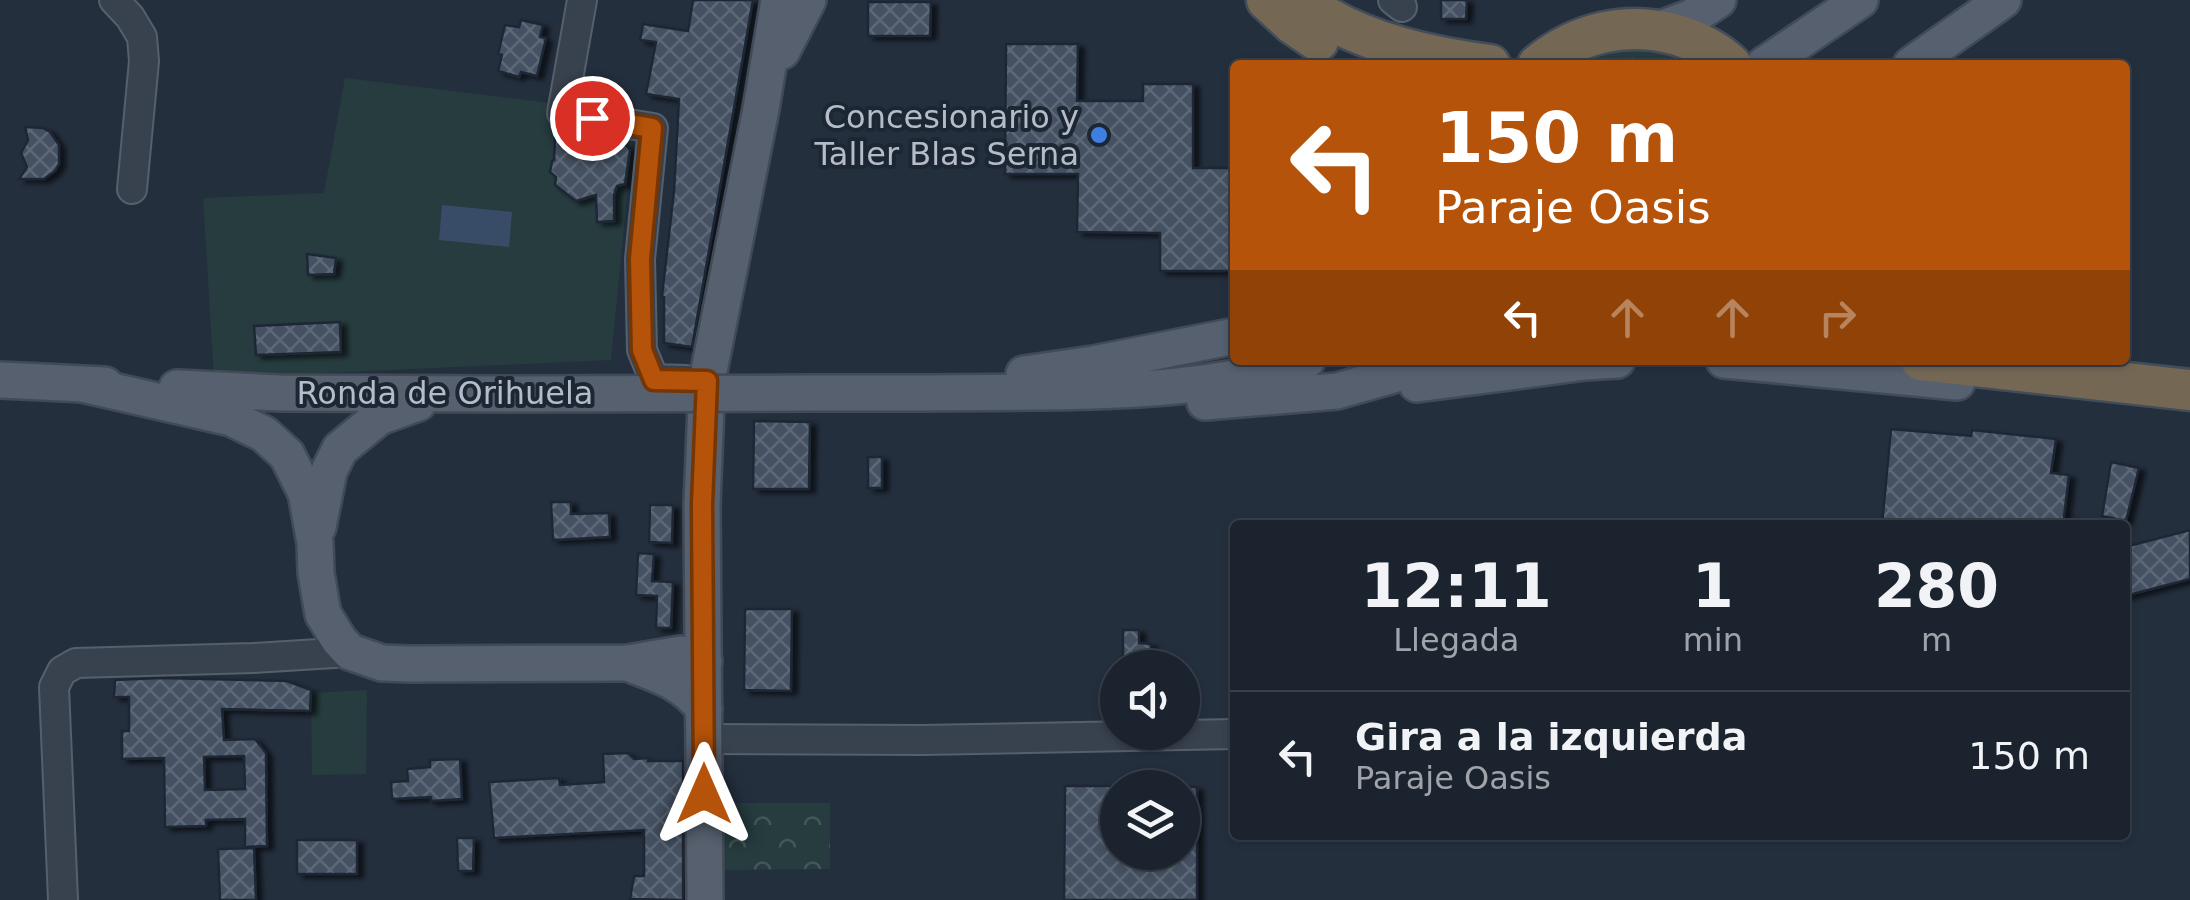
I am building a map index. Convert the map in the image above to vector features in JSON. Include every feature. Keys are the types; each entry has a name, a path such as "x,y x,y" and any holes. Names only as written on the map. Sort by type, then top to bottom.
{"highway":[{"path":"1267,0 1314,39 1362,60"},
{"path":"1301,0 1361,34 1464,60"},
{"path":"1538,60 1583,37 1633,28 1694,40 1724,60"},
{"path":"1948,365 2044,383 2163,392"}],"main road":[{"path":"704,900 702,504 707,381 761,108 778,0"},
{"path":"761,108 784,44 808,0"},
{"path":"1658,30 1718,0"},
{"path":"1771,60 1860,0"},
{"path":"1918,60 2003,0"},
{"path":"812,393 899,380 1025,374 1230,337"},
{"name":"Ronda de Orihuela","path":"0,380 279,394 980,393 1162,387 1223,380 1286,365"},
{"path":"1337,391 1428,365"},
{"path":"980,393 1052,404 1144,407 1410,385 1562,365"},
{"path":"1794,365 2044,383"},
{"path":"82,384 231,418 264,434 287,455 306,492 316,542"},
{"path":"442,395 379,417 340,450 330,471 316,542 316,573 324,614 338,640 350,652 396,664 628,663 668,672 704,662"},
{"path":"628,663 678,644 691,628 702,588"},
{"path":"628,663 691,692 704,724"}],"street":[{"path":"114,0 142,37 144,61 132,188"},
{"path":"582,0 562,113 652,128 640,259 642,350 654,380 707,381"},
{"path":"2163,392 2190,406"},
{"path":"272,656 302,642 324,614"},
{"path":"64,900 54,687 62,671 76,663 350,652"},
{"path":"704,724 941,740 1230,734"}],"green space":[{"path":"1656,46 1691,60 1578,60 1611,47"},
{"path":"345,78 551,103 547,120 633,134 611,360 214,378 203,198 324,193"},
{"path":"367,690 366,774 312,775 311,693"},
{"path":"721,803 830,803 830,869 721,870"}],"water":[{"path":"442,205 512,212 509,247 439,240"}],"building":[{"path":"693,0 753,0 692,347 664,343 662,296 679,99 646,94 656,42 640,40 643,24 688,31"},
{"path":"1441,0 1467,0 1466,19 1441,19"},
{"path":"868,2 931,2 930,36 868,36"},
{"path":"521,20 543,25 540,37 546,38 537,76 521,72 519,77 498,71 505,25 519,27"},
{"name":"Concesionario y Taller Blas Serna","path":"1006,44 1078,44 1077,101 1143,101 1143,84 1193,84 1193,168 1230,168 1230,271 1160,271 1160,233 1077,232 1078,174 1005,174"},
{"path":"25,127 43,128 59,145 59,164 44,179 19,179 27,167 21,153 28,140"},
{"path":"565,133 571,137 582,134 605,138 615,146 624,143 630,150 625,184 617,186 614,195 614,221 597,222 596,195 576,201 555,185 556,177 550,172 555,138"},
{"path":"307,254 336,258 334,274 308,275"},
{"path":"340,322 341,352 256,355 254,326"},
{"path":"754,421 810,422 809,489 753,489"},
{"path":"1891,429 1971,436 1972,430 2056,439 2051,473 2069,475 2064,520 1882,520"},
{"path":"868,457 882,457 882,488 868,488"},
{"path":"2111,462 2139,468 2126,520 2102,516"},
{"path":"551,502 571,502 571,514 609,513 610,537 553,540"},
{"path":"650,505 673,505 672,543 649,542"},
{"path":"2190,530 2190,579 2130,595 2130,546"},
{"path":"638,553 654,554 652,581 673,582 671,628 656,628 657,596 636,595"},
{"path":"745,609 792,609 791,691 744,690"},
{"path":"1123,630 1139,630 1139,643 1151,644 1151,650 1123,650"},
{"path":"115,680 287,681 311,690 310,711 222,709 224,740 255,739 266,753 267,846 245,847 245,819 206,820 206,826 165,827 164,758 122,759 122,731 129,731 129,697 114,697","holes":["244,756 245,789 205,790 204,757"]},
{"path":"628,753 634,759 683,761 683,900 630,899 634,876 644,876 644,830 494,838 489,782 559,778 560,785 604,782 603,754"},
{"path":"460,759 462,799 392,799 391,782 408,781 407,769 430,767 430,760"},
{"path":"1065,786 1100,786 1100,870 1197,870 1197,900 1064,900"},
{"path":"457,838 474,838 473,871 458,871"},
{"path":"297,840 357,840 357,874 297,874"},
{"path":"254,848 256,900 220,900 218,849"}],"place":[{"name":"Concesionario y Taller Blas Serna","path":"1099,135"}],"route":[{"path":"592,118 652,128 640,259 642,350 654,380 707,381 702,504 704,794"}]}
